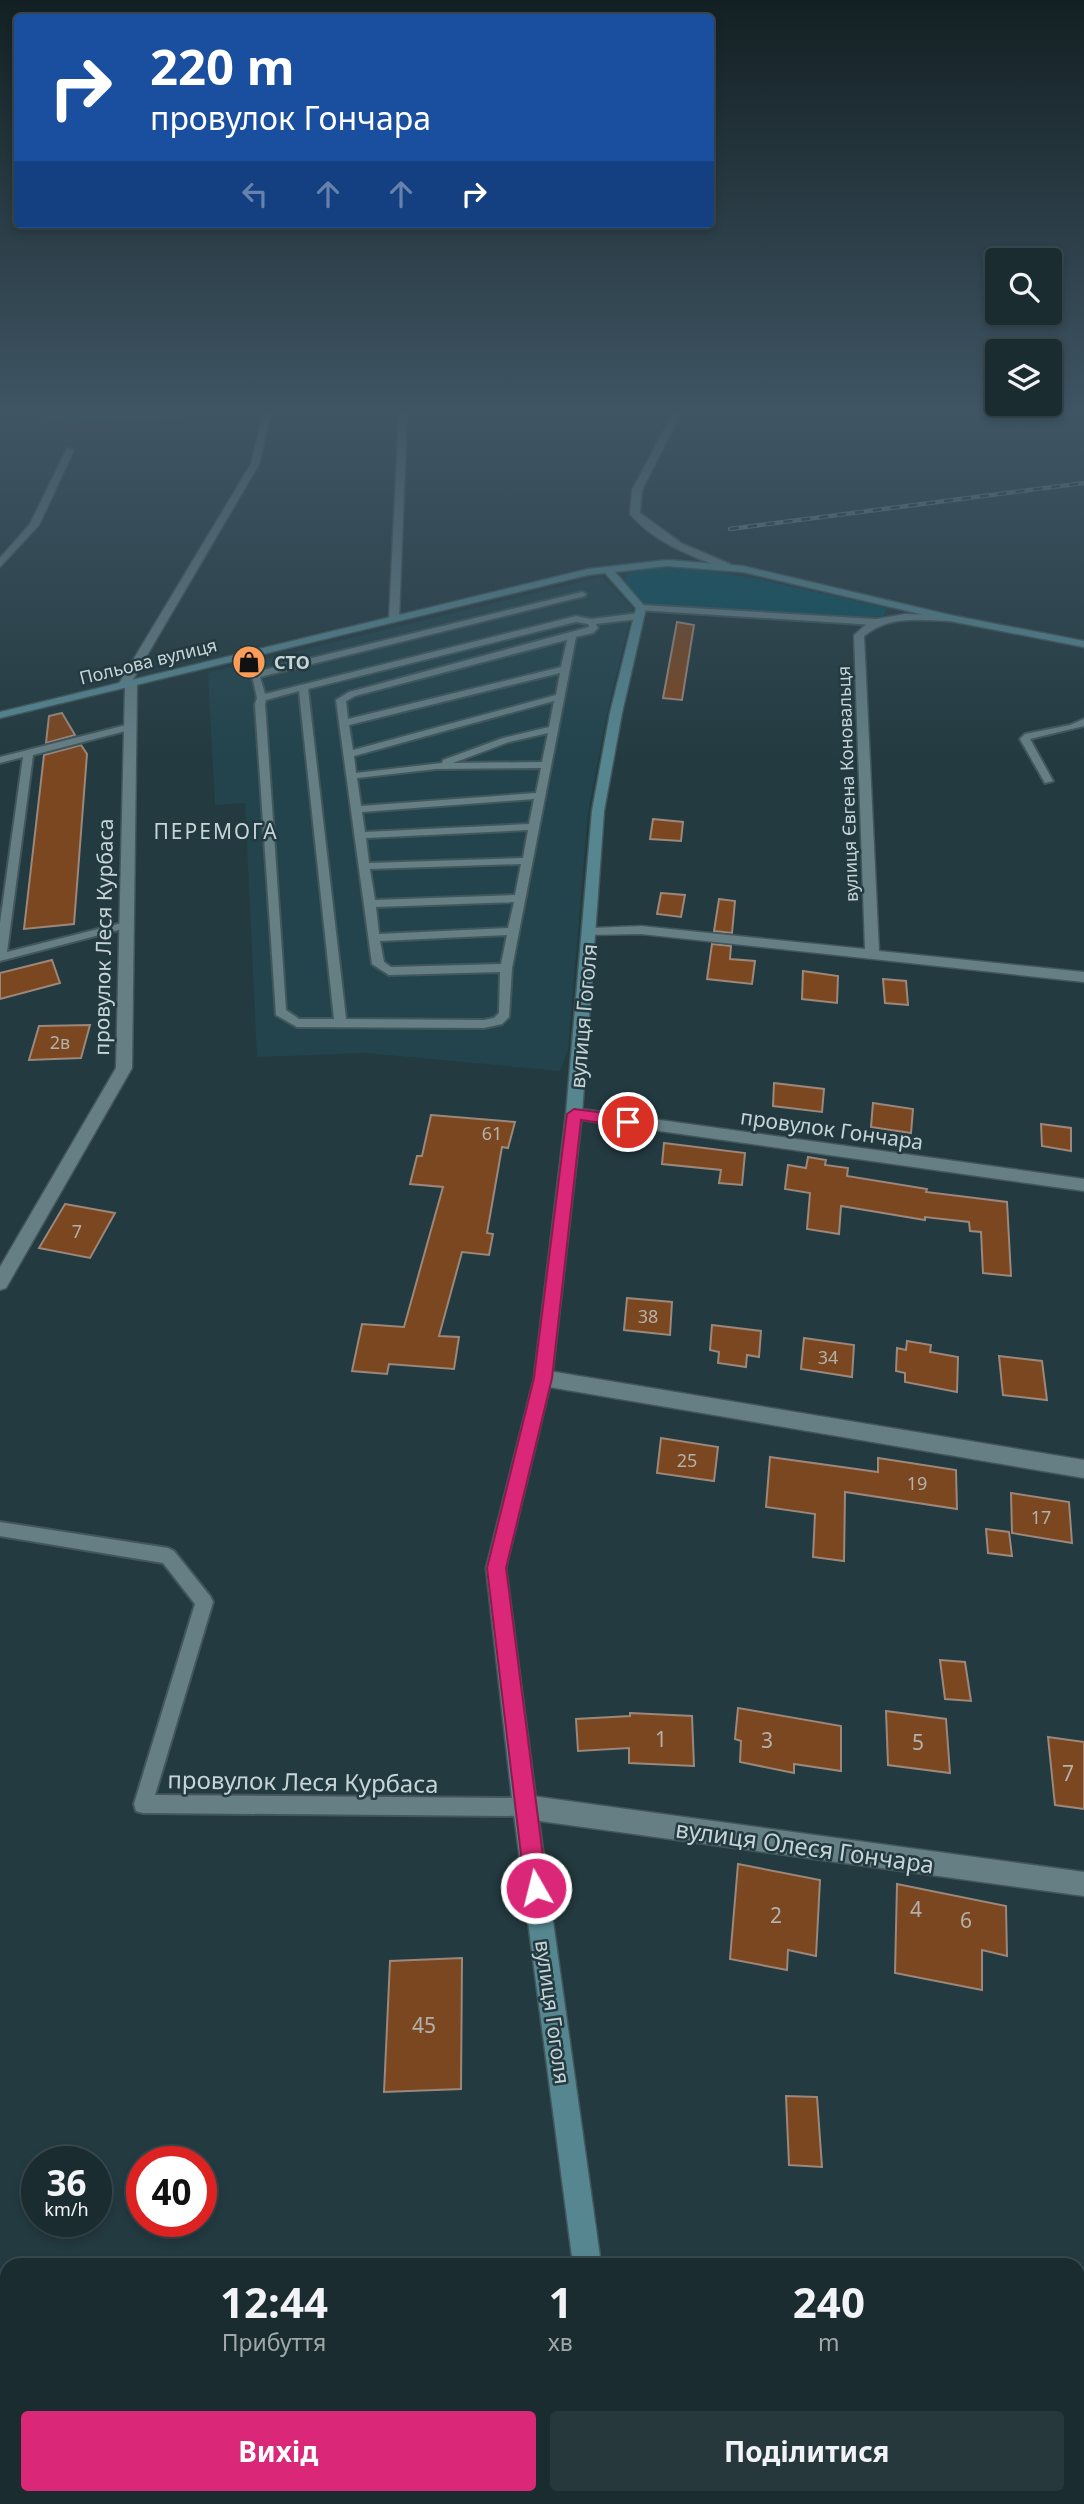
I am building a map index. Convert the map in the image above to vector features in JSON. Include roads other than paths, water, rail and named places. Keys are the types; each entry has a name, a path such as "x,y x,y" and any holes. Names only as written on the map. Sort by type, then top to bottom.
{"street":[{"path":"0,564 30,530"},
{"path":"127,684 217,530"},
{"path":"394,619 398,530"},
{"path":"650,530 682,550 726,566"},
{"name":"Польова вулиця","path":"0,715 607,569 667,563 726,566 805,582 950,618 1084,644"},
{"path":"607,569 640,612"},
{"name":"вулиця Гоголя","path":"586,2258 525,1808 496,1568 543,1378 574,1114 591,932 598,811 616,713 640,612"},
{"path":"875,622 905,617 950,618"},
{"name":"вулиця Євгена Коновальця","path":"872,953 859,635 875,622"},
{"name":"провулок Леся Курбаса","path":"0,1283 124,1068 130,727 127,684"},
{"path":"591,932 641,930 1084,977"},
{"name":"провулок Гончара","path":"574,1114 1084,1185"},
{"path":"543,1378 1084,1469"},
{"name":"вулиця Олеся Гончара","path":"525,1808 1084,1884"}],"lane":[{"path":"572,636 506,968 505,1014 498,1021 484,1024 341,1024 297,1023 280,1012 260,704 262,698 255,677 258,674 582,594"},
{"path":"262,698 576,618 591,622 640,612 875,622"},
{"path":"506,968 389,971 378,964 341,701 345,696 590,631 594,628 591,622"},
{"path":"344,723 565,669"},
{"path":"303,688 341,1024"},
{"path":"349,754 560,697"},
{"path":"1048,781 1025,740 1028,736 1073,727 1084,722"},
{"path":"0,760 130,727"},
{"path":"436,766 506,740 555,728"},
{"path":"28,753 1,957 126,925"},
{"path":"352,776 436,766 547,765"},
{"path":"356,809 541,796"},
{"path":"360,835 535,827"},
{"path":"0,853 16,848"},
{"path":"364,866 528,861"},
{"path":"369,904 520,898"},
{"path":"374,938 513,931"},
{"name":"провулок Леся Курбаса","path":"0,1529 168,1556 204,1602 143,1804 525,1808"}],"place":[{"name":"СТО","path":"249,662"}],"district":[{"name":"ПЕРЕМОГА","path":"216,831"}]}
